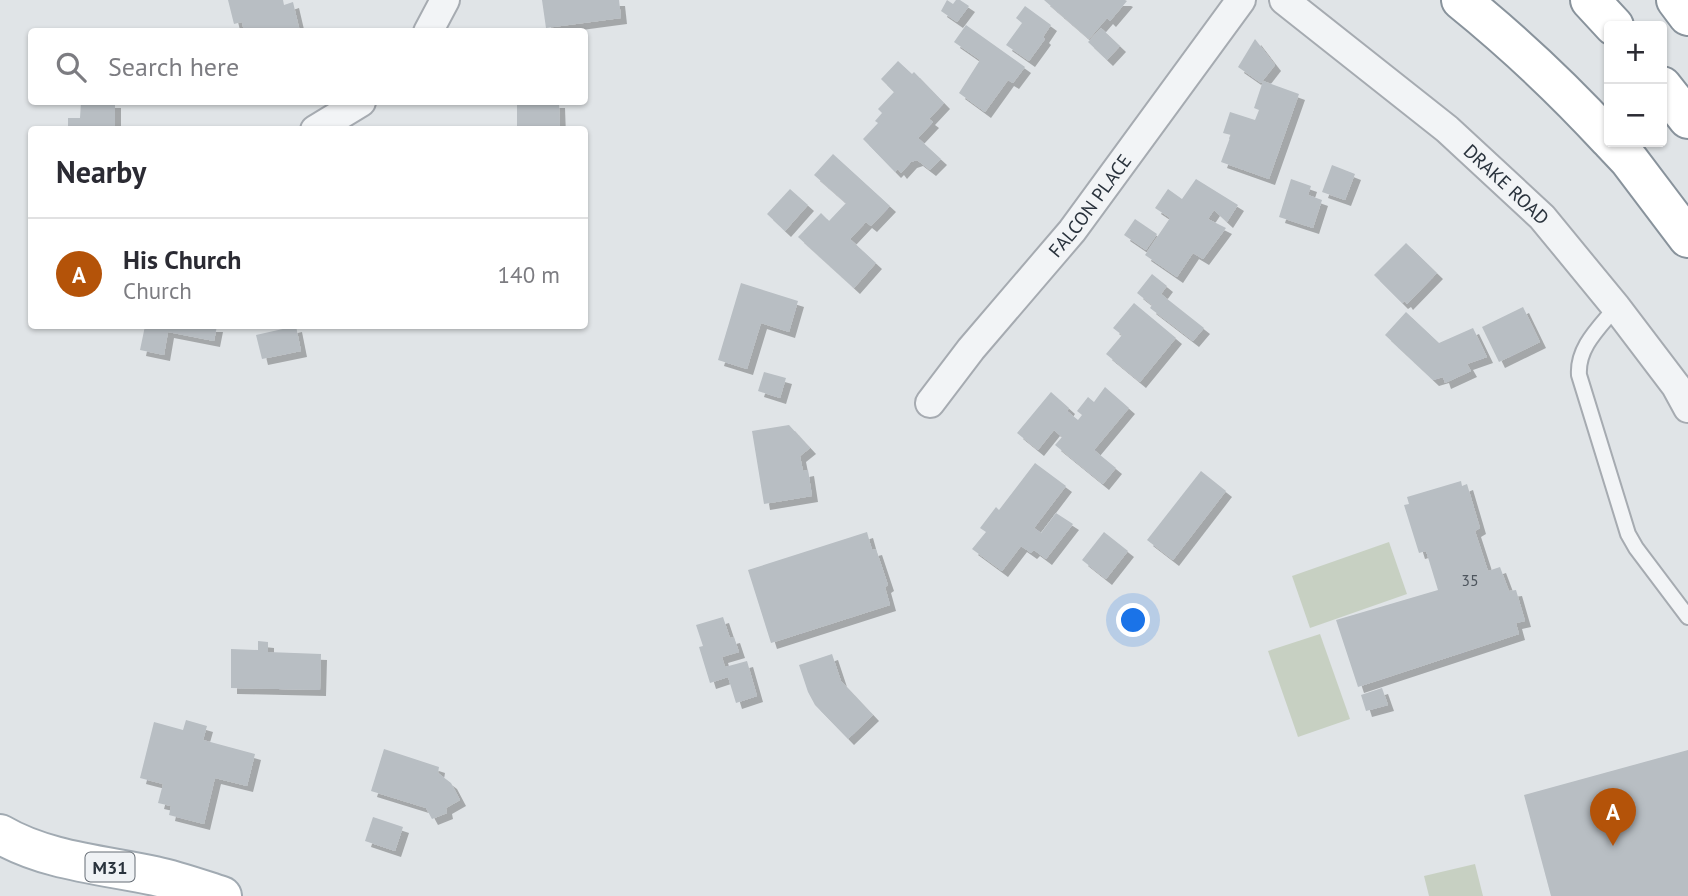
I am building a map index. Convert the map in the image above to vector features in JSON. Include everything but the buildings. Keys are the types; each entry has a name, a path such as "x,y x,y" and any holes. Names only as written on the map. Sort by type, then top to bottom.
{"main road":[{"path":"1461,0 1573,99 1604,132"},
{"path":"1590,0 1609,21"},
{"path":"1676,0 1688,16"},
{"path":"1667,92 1688,119"},
{"path":"1617,147 1688,238"},
{"name":"M31","path":"0,834 14,842 54,855 159,876 222,896"}],"street":[{"path":"430,28 444,0"},
{"name":"FALCON PLACE","path":"930,403 971,349 1072,231 1241,0"},
{"name":"DRAKE ROAD","path":"1284,0 1447,129 1542,217 1616,307 1676,386 1688,408"},
{"path":"322,126 356,105"}],"lane":[{"path":"1616,307 1580,355 1579,375 1628,534 1688,617"}],"green space":[{"path":"1389,542 1407,594 1310,628 1292,576"},
{"path":"1320,634 1350,719 1298,737 1268,651"},
{"path":"1475,864 1483,896 1429,896 1424,876"}],"place":[{"name":"His Church","path":"1613,846"}]}
